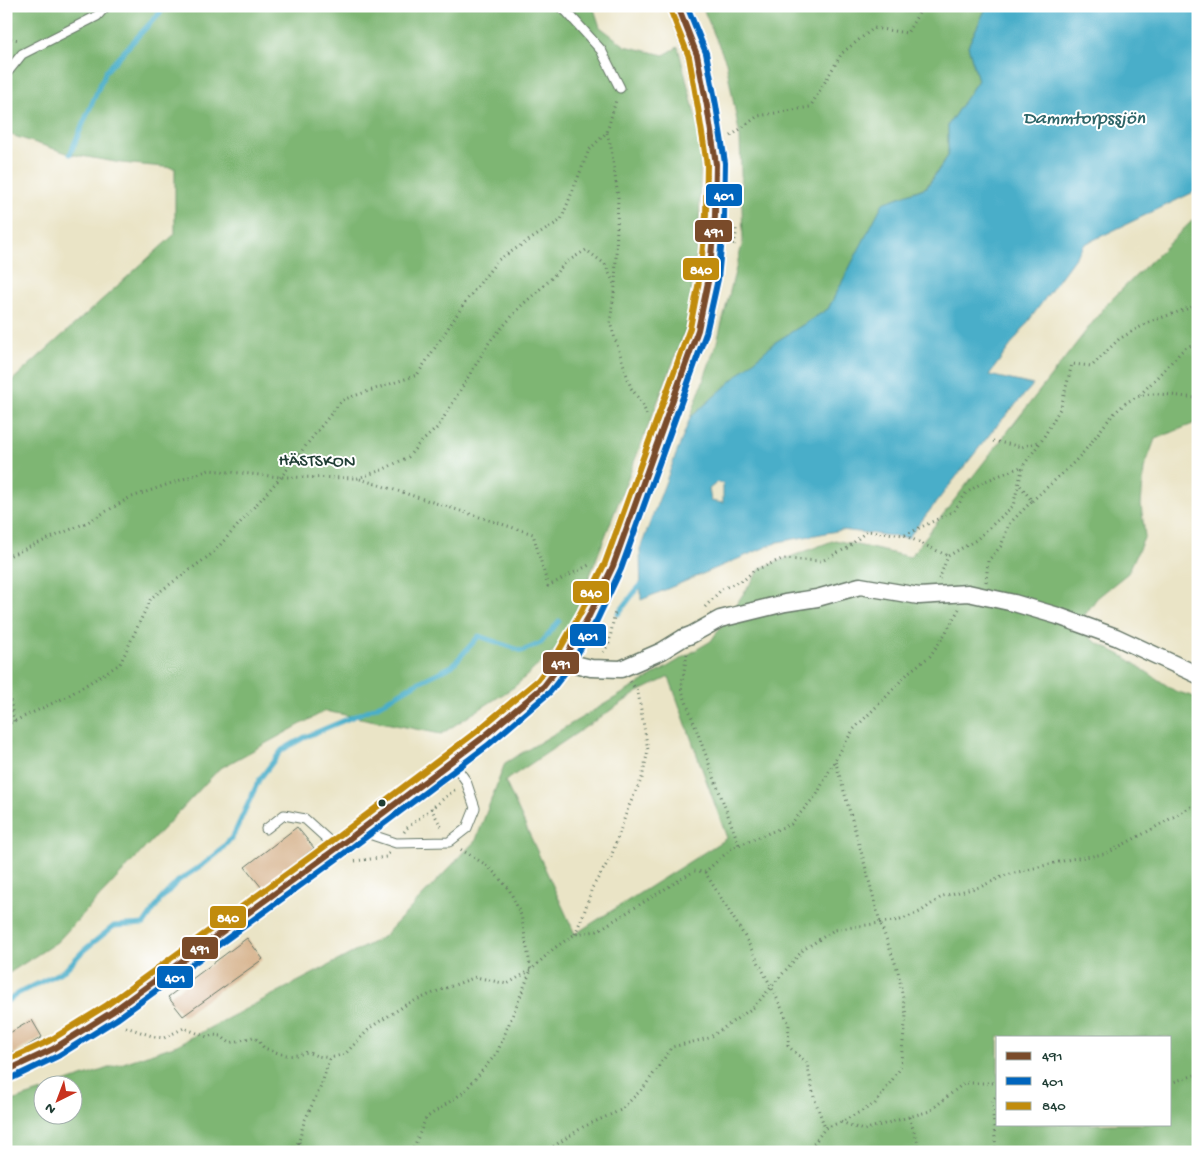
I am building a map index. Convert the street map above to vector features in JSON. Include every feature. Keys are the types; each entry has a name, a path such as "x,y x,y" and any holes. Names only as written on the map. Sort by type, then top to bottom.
{"main road":[{"path":"6,1071 53,1049 112,1012 337,848 481,739 544,686 563,661 589,616 612,566 698,330 709,277 715,216 716,164 698,55 678,6"}],"street":[{"path":"563,661 591,668 621,669 662,651 720,619 785,602 817,598 860,586 919,596 968,593 1014,603 1058,616 1116,637 1198,675"}],"lane":[{"path":"6,74 22,54 97,16 106,6"},
{"path":"559,6 567,12 600,50 620,88"},
{"path":"360,831 396,843 449,842 467,828 475,808 466,781 452,761"},
{"path":"266,829 284,815 305,819 337,848"}],"path":[{"path":"730,136 758,116 810,106 842,53 874,28 907,33 923,6"},
{"path":"6,725 66,698 120,664 151,598 213,554 281,477 342,400 417,375 466,301 498,260 561,220 589,150 607,132 620,88"},
{"path":"607,132 618,197 615,286 610,322 631,388 642,403 649,418"},
{"name":"HÄSTSKON","path":"6,557 88,522 130,498 209,470 281,477 358,478 382,470 408,457 438,427 490,341 521,306 564,263 586,250 605,264 615,286"},
{"path":"703,610 722,589 745,579 753,571 782,559 822,561 847,548 867,531 904,535 948,556 976,540 1013,506 1023,466 1042,440 1061,407 1072,364 1092,366 1119,339 1149,322 1192,307 1198,309"},
{"path":"1140,396 1182,351 1198,341"},
{"path":"985,597 988,561 1001,546 1009,524 1080,456 1112,416 1126,403 1140,396 1155,394 1198,398"},
{"path":"993,441 1022,447 1042,440"},
{"path":"904,535 954,511 966,493 983,482 1023,466"},
{"path":"358,478 533,534 548,586 600,560 612,566"},
{"path":"1018,483 1032,501"},
{"path":"122,1026 155,1037 164,1038 184,1028 207,1037 220,1036 230,1043 253,1037 264,1048 288,1056 298,1056 307,1052 330,1058 345,1054 372,1027 408,1004 476,976 507,984 531,970 554,949 575,934 597,931 694,871 705,872 732,848 791,824 818,794 853,730 909,672 930,656 968,593"},
{"path":"591,668 609,644 616,606"},
{"path":"691,635 681,688 738,845"},
{"path":"575,934 592,888 611,857 628,808 642,778 648,750 638,692 621,669"},
{"path":"6,676 14,722"},
{"path":"808,1152 825,1128 841,1122 875,1104 900,1069 906,1015 898,971 880,922 835,760"},
{"path":"545,1152 583,1127 621,1110 645,1086 672,1047 709,1038 754,1007 803,950 834,930 900,920 920,912 943,896 980,887 1006,874 1071,859 1105,854 1198,803"},
{"path":"412,1152 426,1118 464,1092 497,1053 531,970 521,915 509,889 488,866 449,842 431,808"},
{"path":"705,872 744,935 789,1024 788,1046 807,1063 814,1097 825,1128"},
{"path":"292,1152 299,1141 304,1122 330,1058"},
{"path":"1172,1082 1198,1074"},
{"path":"841,1122 863,1130 930,1111 964,1083 996,1082"},
{"path":"996,1096 992,1102 996,1152"},
{"path":"909,1117 921,1152"},
{"path":"299,1141 302,1152"}],"green space":[{"path":"6,6 593,6 600,27 625,46 664,55 678,47 701,138 699,234 686,329 564,642 514,687 441,734 325,711 219,769 57,942 6,975 6,386 175,234 175,168 121,163 70,154 11,135 6,136"},
{"path":"702,6 987,6 968,46 978,80 948,125 948,156 926,187 883,204 828,309 774,343 690,418 717,342 743,241 740,137 726,62"},
{"path":"1198,215 1198,422 1155,439 1144,469 1141,505 1145,536 1128,573 1097,598 1077,626 1094,641 1123,656 1175,691 1198,698 1198,1152 6,1152 6,1103 32,1094 32,1126 82,1126 82,1077 177,1045 383,937 476,840 505,763 711,641 761,568 835,540 910,557 1107,304","holes":["669,677 727,838 575,934 505,781 638,692"]}],"water":[{"name":"Dammtorpssjön","path":"987,6 1198,6 1198,190 1085,244 989,375 1033,385 994,429 908,538 842,530 778,542 641,600 640,549 690,418 774,343 828,309 883,203 927,187 948,156 948,125 978,80 968,46","holes":["718,482 723,484 723,503 711,501 709,489"]}],"building":[{"path":"297,827 314,848 262,888 245,867"},
{"path":"247,938 263,959 183,1016 168,997"},
{"path":"32,1020 42,1037 14,1054 6,1041 6,1035"}],"waterway":[{"path":"70,154 106,71 166,6"},
{"path":"618,614 640,585"},
{"path":"6,1002 19,993 65,970 84,950 114,926 144,924 161,899 178,881 219,852 233,836 259,780 282,750 305,737 376,707 413,685 452,666 479,636 522,651 541,643 559,621"}],"transit line":[{"name":"491","path":"6,1071 53,1049 112,1012 337,848 481,739 544,686 563,661 589,616 613,566 698,330 709,277 715,216 716,164 697,55 678,6"},
{"name":"401","path":"10,1079 58,1056 117,1019 342,855 487,746 550,692 571,665 597,620 621,569 706,333 718,279 724,217 725,163 706,53 687,6"},
{"name":"840","path":"6,1061 49,1041 107,1005 332,841 476,732 538,680 556,656 581,612 605,563 690,328 700,276 706,215 707,165 689,57 670,9"}]}
